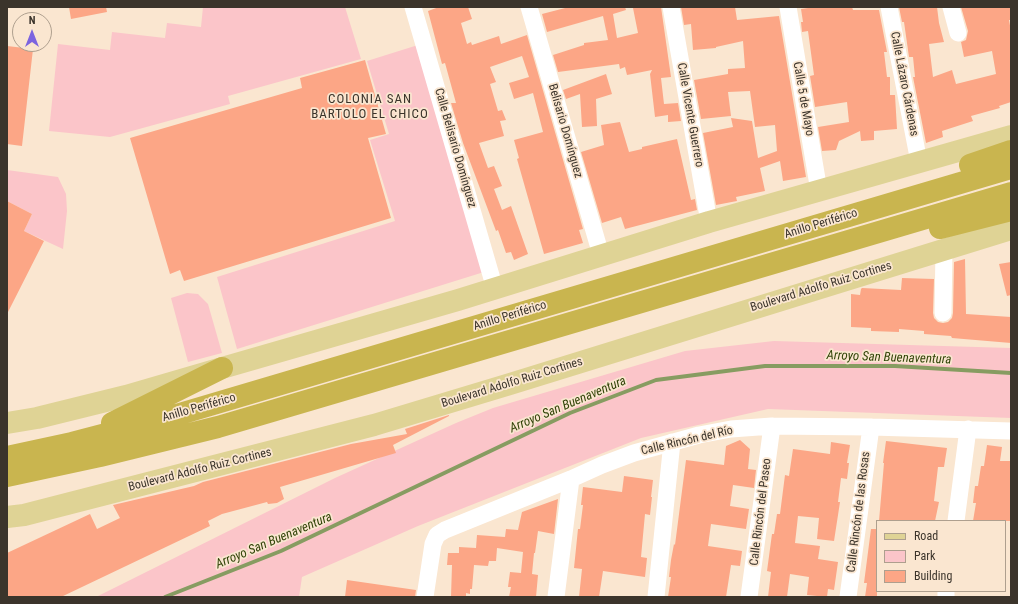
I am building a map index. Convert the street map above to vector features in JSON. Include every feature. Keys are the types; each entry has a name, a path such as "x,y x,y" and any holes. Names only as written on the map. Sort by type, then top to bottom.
{"highway":[{"path":"882,206 956,170 1011,151"},
{"name":"Anillo Periférico","path":"7,458 156,421 1011,168"},
{"name":"Anillo Periférico","path":"7,476 100,456 218,427 1011,192"},
{"path":"834,245 905,236 1011,210"},
{"path":"72,443 222,368"}],"main road":[{"path":"7,423 37,418 126,396 495,288 709,222 1011,136"},
{"name":"Boulevard Adolfo Ruiz Cortines","path":"7,517 24,515 374,424 1011,229"}],"street":[{"name":"Calle Belisario Domínguez","path":"413,7 495,288"},
{"name":"Belisario Domínguez","path":"529,7 601,256"},
{"name":"Calle Vicente Guerrero","path":"671,7 709,222"},
{"name":"Calle 5 de Mayo","path":"788,7 819,191"},
{"name":"Calle Lázaro Cárdenas","path":"889,7 919,162"},
{"path":"951,7 958,33"},
{"path":"943,313 944,249"},
{"name":"Calle Rincón del Río","path":"425,597 433,544 437,536 445,530 602,465 672,442 731,429 772,426 1011,431"},
{"name":"Calle Rincón del Paseo","path":"749,597 772,426"},
{"name":"Calle Rincón de las Rosas","path":"848,597 871,427"},
{"path":"956,520 968,429"},
{"path":"656,597 672,442"},
{"path":"556,597 571,479"}],"green space":[{"path":"203,7 345,7 361,59 228,96 230,104 110,137 49,131 58,44 110,50 112,32 165,38 167,23 201,27"},
{"path":"418,45 484,272 237,349 217,277 395,221 370,140 389,134 367,61"},
{"path":"7,170 58,177 66,194 67,211 63,249 24,231 32,214 7,201"},
{"path":"187,293 198,294 208,304 222,353 188,362 171,298"},
{"path":"774,341 1011,348 1011,418 768,409 641,438 418,526 302,577 299,597 96,597 335,478 456,423 493,408 685,351"}],"building":[{"path":"69,7 106,7 107,12 71,19"},
{"path":"439,7 468,7 472,19 461,23 467,44 471,42 472,45 499,36 501,44 527,35 583,229 579,230 583,243 544,254 517,159 519,158 514,140 543,132 533,93 514,99 509,83 529,77 522,56 490,67 496,82 490,84 498,111 502,110 506,120 500,121 504,136 479,143 488,168 494,166 502,186 494,189 502,210 511,206 528,254 514,260 511,252 506,253 498,230 496,231 463,143 451,103 456,103 445,63 442,64 428,11"},
{"path":"569,7 625,7 626,10 613,14 617,38 638,33 633,8 661,7 671,77 661,78 664,104 678,103 681,121 668,122 668,115 655,117 650,74 652,70 627,75 625,67 620,69 619,64 558,72 553,55 584,45 584,43 608,40 603,16 547,32 542,14"},
{"path":"681,7 735,7 737,20 779,16 806,177 783,181 780,161 760,168 765,191 736,197 737,201 716,205 703,133 733,127 731,118 752,121 758,158 777,151 775,125 755,127 750,91 728,92 731,116 701,119 694,80 728,74 728,69 745,68 743,41 716,48 693,50 691,24 684,25"},
{"path":"807,7 852,7 853,10 879,10 887,52 884,52 887,77 890,77 890,95 895,95 897,129 874,131 874,140 861,141 860,131 839,141 836,150 822,151 818,127 849,122 847,102 815,107 810,76 814,75 808,31 802,32 801,22 803,22 801,9 808,8"},
{"path":"899,7 937,7 944,42 929,44 933,77 952,70 956,84 996,74 992,51 964,57 961,42 966,40 968,31 961,7 1011,7 1011,20 1009,20 1011,31 1011,102 999,106 1000,108 971,116 973,121 942,131 943,137 926,143 913,77 915,77 913,57 909,57 904,22 902,22"},
{"path":"7,46 12,47 12,52 33,52 22,146 7,144"},
{"path":"365,60 386,134 368,138 391,218 184,281 180,270 170,274 130,138 302,88 300,78"},
{"path":"606,74 612,94 596,99 597,126 582,127 580,94 566,99 563,90"},
{"path":"620,122 629,152 642,149 642,147 677,139 691,200 695,199 697,210 625,229 621,217 602,223 581,152 604,145 601,125"},
{"path":"7,201 32,214 24,231 44,241 7,314"},
{"path":"965,259 966,314 1011,317 1011,343 952,338 951,336 924,334 924,331 899,329 899,332 871,331 871,328 851,327 851,294 860,295 862,288 901,290 902,278 934,279 934,318 938,322 948,322 952,318 953,313 954,262"},
{"path":"1011,262 1011,295 1007,296 999,264"},
{"path":"449,415 393,445 396,453 280,487 284,499 277,503 268,504 267,502 222,514 208,521 210,526 61,597 7,597 7,553 90,514 97,529 120,518 113,505 194,486 203,482 351,444 407,434 405,429"},
{"path":"740,440 750,449 748,469 756,470 754,488 733,485 730,506 749,509 746,529 711,524 708,546 742,551 740,566 731,565 726,597 668,597 671,577 669,577 671,560 674,544 675,545 686,460 724,465 726,446"},
{"path":"886,441 947,448 944,467 938,467 934,501 939,502 935,520 879,520"},
{"path":"831,442 850,445 847,463 849,463 847,479 841,478 838,502 840,502 834,541 817,539 819,518 798,516 795,543 820,546 818,559 838,562 834,590 828,589 827,597 807,595 809,577 790,574 787,597 768,597 771,572 767,571 772,534 774,534 777,514 780,514 785,475 789,476 793,449 830,454"},
{"path":"987,445 1002,447 1000,461 1011,461 1011,521 973,520 976,503 973,503 975,486 978,486 981,466 984,466"},
{"path":"624,476 653,480 650,515 645,514 641,557 647,558 645,577 603,571 599,597 579,597 582,569 574,568 578,529 580,529 583,505 581,505 583,487 622,492"},
{"path":"558,499 554,534 538,531 532,574 538,575 536,597 509,597 511,587 508,587 510,572 521,573 523,552 497,548 496,561 489,561 488,566 474,565 472,589 470,589 470,594 466,593 466,597 451,597 452,565 447,565 448,553 459,553 459,547 476,548 477,535 505,537 506,529 518,530 522,512"},
{"path":"871,529 876,529 877,597 865,597 867,583 864,583"},
{"path":"347,580 416,590 415,597 345,597"}],"waterway":[{"name":"Arroyo San Buenaventura","path":"165,597 281,551 570,413 656,380 765,366 895,366 1011,373"}],"district":[{"name":"COLONIA SAN BARTOLO EL CHICO","path":"370,108"}]}
